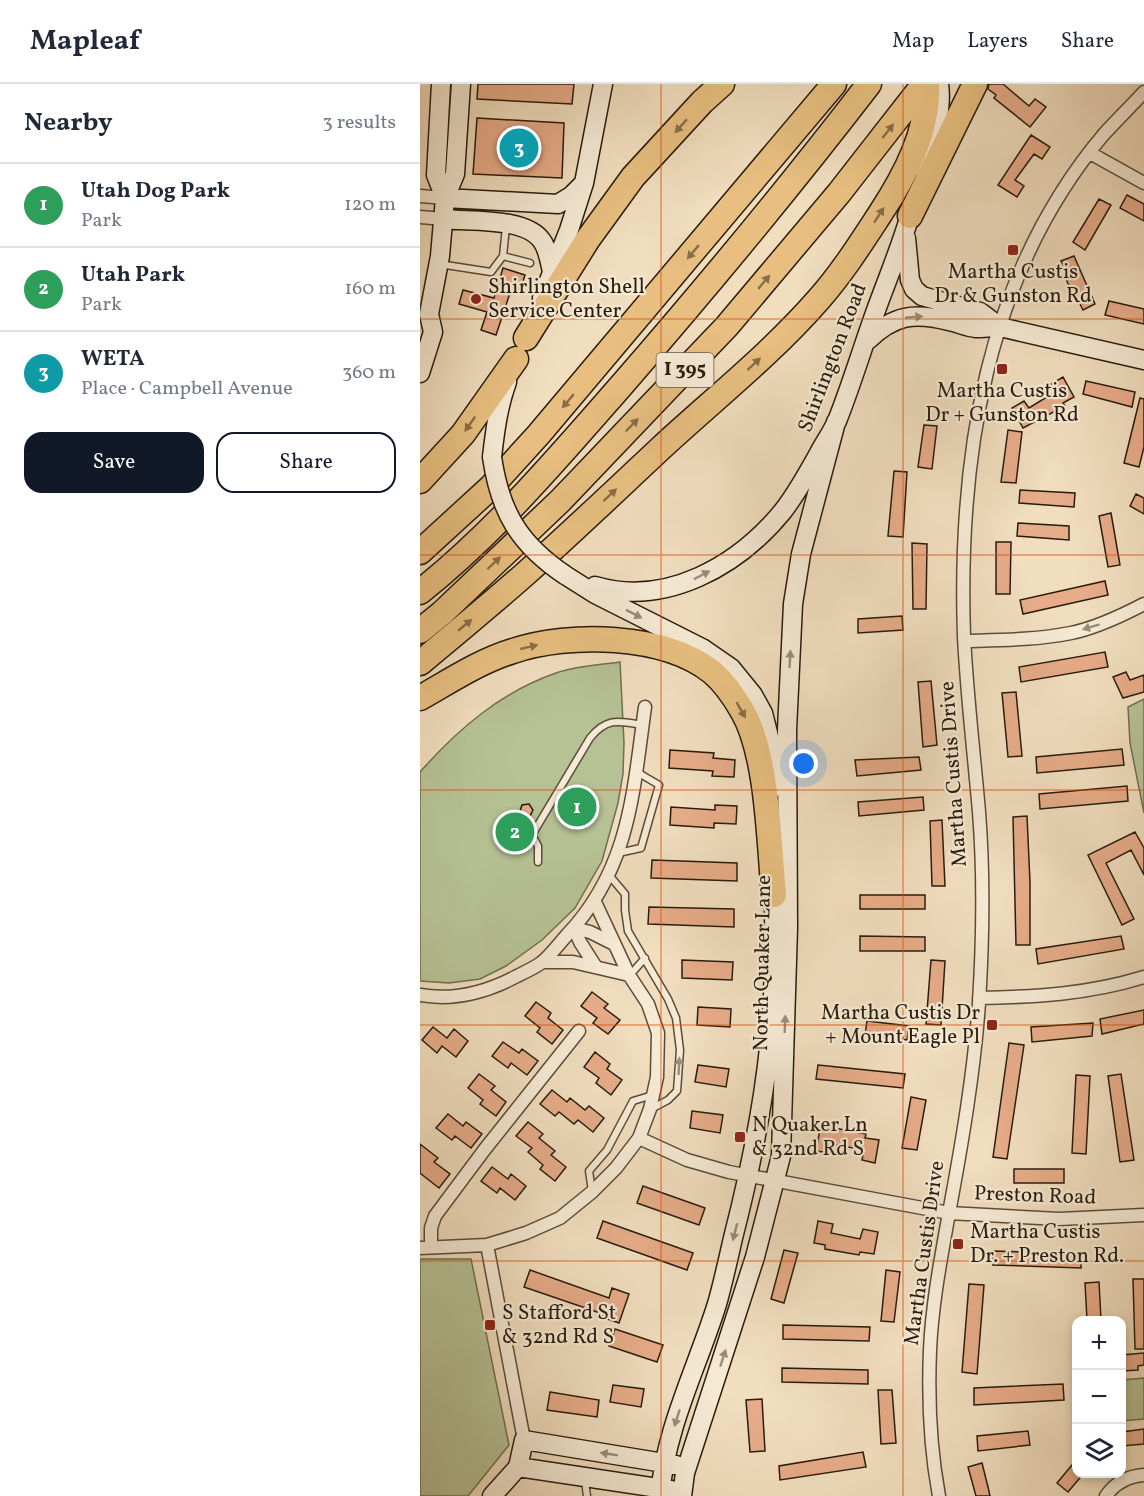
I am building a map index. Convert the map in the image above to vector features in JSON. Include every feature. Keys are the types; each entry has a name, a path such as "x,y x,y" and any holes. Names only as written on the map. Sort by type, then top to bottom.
{"highway":[{"path":"420,481 463,434 521,348 588,239 633,177 702,102 722,84"},
{"path":"731,208 817,84"},
{"path":"420,552 491,487 539,434 834,84"},
{"path":"420,592 492,528 542,477 788,188 869,84"},
{"path":"908,222 975,84"},
{"path":"420,663 524,575 688,423 737,381 785,336 820,298 850,260 892,195 915,149 934,86"},
{"name":"I 395","path":"420,631 560,501 726,326 934,86"},
{"path":"420,698 483,663 514,650 575,640 615,640 649,644 684,657 712,672 730,692 744,713 756,746 764,786 774,896"}],"main road":[{"path":"441,84 436,175 445,198"},
{"path":"420,373 433,332 423,318 439,264 445,198 455,174 461,84"},
{"name":"Shirlington Road","path":"603,84 584,183 569,230 500,400 492,457 496,484 512,523 531,548 565,575 599,588 630,592 662,590 704,575 735,555 765,530 804,480 836,422 908,222 937,124 934,86"},
{"path":"445,198 558,204 571,196 584,183"},
{"path":"444,219 522,226 536,233 544,243 552,272"},
{"path":"908,222 907,259 910,280 914,289 922,296 980,312 1000,327"},
{"path":"864,344 883,326 913,316 929,316 975,328 1000,327 1144,360"},
{"name":"North Quaker Lane","path":"682,1494 687,1467 755,1257 781,1156 788,955 787,730 793,604 801,554 836,422"},
{"name":"North Quaker Lane","path":"565,575 595,594 702,648 731,668 753,695 763,713 770,741 773,773 775,955 772,1016 762,1106 749,1176 717,1304 675,1421 664,1463 660,1492"},
{"path":"492,1496 518,1467 524,1440 687,1467"},
{"path":"518,1467 584,1477 622,1486 682,1494"}],"street":[{"name":"Martha Custis Drive","path":"939,1496 930,1432 930,1349 934,1303 976,1046 983,914 979,816 964,641 963,551 970,461 984,382 1017,278 1036,238 1075,173 1103,135 1144,92"},
{"path":"1090,153 1144,183"},
{"path":"420,196 445,198"},
{"path":"420,218 444,219"},
{"path":"964,641 1021,640 1072,633 1102,624 1144,603"},
{"path":"420,995 453,997 476,994 508,981 542,962 595,902 618,854 632,806 645,707"},
{"path":"579,1031 435,1216 426,1248 487,1245 526,1233 560,1218 592,1192 616,1168 639,1138 650,1109 657,1077 658,1033 648,1004 629,975 595,902"},
{"path":"574,928 590,932 614,944"},
{"path":"574,928 596,967"},
{"path":"542,962 573,962 629,975"},
{"path":"979,998 1040,997 1087,991 1144,977"},
{"name":"Preston Road","path":"639,1138 687,1160 749,1176 949,1213 1059,1219 1144,1215"},
{"path":"487,1245 511,1382 524,1440"},
{"path":"1106,1496 1122,1481 1144,1475"}],"lane":[{"path":"439,264 491,272 503,256 507,224"},
{"path":"503,256 530,263"},
{"path":"532,835 596,730 613,722 643,725"},
{"path":"618,854 642,848 660,785 637,772"},
{"path":"525,831 532,835 538,846 538,862"},
{"path":"609,875 625,894 628,931 668,999 676,1018 680,1050 678,1091 668,1100 650,1109"},
{"path":"629,975 645,958"},
{"path":"592,1192 589,1171 607,1150 633,1101 653,1094"},
{"path":"584,1477 587,1496"}],"green space":[{"path":"620,662 624,743 623,774 618,803 602,861 575,908 542,940 506,966 480,979 449,983 420,981 420,772 465,727 517,690 564,671"},
{"path":"1144,699 1144,813 1130,743 1128,707"},
{"path":"420,1259 471,1259 509,1445 468,1496 420,1496"},
{"path":"1144,1378 1144,1419 1126,1421 1126,1380"}],"building":[{"path":"478,84 574,84 572,104 477,99"},
{"path":"989,84 1003,84 1029,106 1035,99 1046,107 1030,127 994,98 996,95 988,89"},
{"path":"477,118 564,123 562,178 473,174"},
{"path":"1031,135 1050,147 1042,159 1034,154 1015,180 1024,186 1017,197 998,185"},
{"path":"1127,195 1144,204 1144,221 1120,208"},
{"path":"1099,199 1111,205 1085,250 1073,242"},
{"path":"1074,256 1095,304 1083,310 1075,294 1073,295 1066,279 1069,278 1061,261"},
{"name":"Shirlington Shell Service Center","path":"503,268 525,275 520,290 512,287 496,335 481,330 487,312 459,304 463,290 494,298"},
{"path":"1109,301 1144,309 1144,324 1105,315"},
{"path":"1063,377 1074,397 1063,403 1065,406 1023,428 1012,408 1024,401 1029,408 1055,392 1051,384"},
{"path":"1086,381 1135,392 1132,407 1083,394"},
{"path":"1140,398 1144,399 1144,447 1139,467 1124,463"},
{"path":"924,425 937,426 932,469 918,467"},
{"path":"1008,430 1022,432 1016,483 1001,482"},
{"path":"894,471 907,472 903,537 888,536"},
{"path":"1020,490 1075,493 1074,507 1019,503"},
{"path":"1136,494 1144,498 1144,514 1130,506"},
{"path":"1111,513 1120,565 1108,567 1099,516"},
{"path":"1018,523 1069,526 1069,540 1017,536"},
{"path":"996,542 1011,542 1010,594 996,594"},
{"path":"912,543 927,544 926,609 913,609"},
{"path":"1105,581 1108,595 1023,614 1020,600"},
{"path":"902,616 903,630 858,633 858,619"},
{"path":"1105,652 1108,667 1021,682 1019,667"},
{"path":"1126,672 1130,680 1144,675 1144,692 1123,698 1113,677"},
{"path":"931,681 937,745 923,747 918,682"},
{"path":"1016,692 1022,756 1008,757 1002,693"},
{"path":"1122,749 1124,765 1037,773 1036,757"},
{"path":"670,750 714,753 713,758 735,760 734,777 712,776 713,771 669,768"},
{"path":"919,757 921,770 857,776 855,760"},
{"path":"1127,786 1128,801 1040,809 1039,794"},
{"path":"565,792 579,799 574,810 559,802"},
{"path":"923,797 924,810 859,816 858,802"},
{"path":"529,804 533,810 530,816 523,816 520,811 522,805"},
{"path":"715,805 737,806 736,824 714,823 714,828 670,825 671,807 715,810"},
{"path":"1027,816 1030,945 1016,945 1013,817"},
{"path":"942,820 945,886 932,886 930,821"},
{"path":"1135,832 1144,848 1144,875 1131,850 1106,863 1134,919 1122,925 1088,855"},
{"path":"652,860 737,863 737,881 651,878"},
{"path":"860,895 925,895 925,909 860,909"},
{"path":"649,907 734,909 734,927 648,924"},
{"path":"860,936 925,937 925,951 860,951"},
{"path":"1121,936 1124,949 1038,964 1036,949"},
{"path":"682,960 733,962 732,980 682,978"},
{"path":"931,960 945,961 941,1025 926,1024"},
{"path":"592,992 608,1004 604,1008 620,1020 608,1034 593,1023 597,1018 581,1006"},
{"path":"536,1002 551,1013 548,1018 563,1030 552,1044 537,1032 540,1028 525,1016"},
{"path":"698,1007 731,1009 730,1027 697,1025"},
{"path":"1144,1010 1144,1024 1102,1034 1100,1019"},
{"path":"867,1021 909,1026 907,1040 865,1035"},
{"path":"1093,1023 1092,1036 1032,1042 1031,1027"},
{"path":"433,1027 447,1038 454,1029 468,1041 456,1057 442,1046 437,1053 422,1040"},
{"path":"503,1042 519,1053 522,1049 538,1061 527,1075 511,1063 508,1068 492,1056"},
{"path":"1009,1043 1024,1045 1007,1159 993,1157"},
{"path":"595,1052 610,1064 607,1069 622,1080 611,1095 596,1083 599,1078 584,1067"},
{"path":"698,1065 729,1069 726,1087 695,1082"},
{"path":"818,1065 905,1074 903,1088 816,1079"},
{"path":"479,1074 495,1086 491,1090 506,1102 496,1116 480,1104 483,1100 468,1088"},
{"path":"1121,1074 1134,1160 1120,1162 1108,1076"},
{"path":"1076,1075 1090,1076 1086,1154 1072,1153"},
{"path":"552,1090 567,1102 570,1098 585,1110 589,1106 604,1118 593,1132 578,1120 574,1124 559,1112 555,1116 540,1104"},
{"path":"911,1097 926,1100 917,1150 902,1148"},
{"path":"692,1111 723,1115 720,1133 690,1128"},
{"path":"448,1114 463,1126 466,1122 482,1134 471,1148 455,1136 452,1140 436,1128"},
{"path":"528,1122 543,1134 539,1138 555,1151 551,1155 566,1167 555,1181 540,1169 543,1165 528,1152 532,1148 516,1136"},
{"path":"834,1128 866,1134 865,1138 879,1140 875,1163 862,1160 864,1150 832,1144 830,1153 816,1151 820,1129 833,1131"},
{"path":"420,1144 438,1158 434,1162 450,1174 439,1188 420,1173"},
{"path":"492,1167 508,1179 511,1174 526,1186 515,1200 500,1188 497,1193 481,1181"},
{"path":"1014,1169 1064,1169 1064,1183 1014,1183"},
{"path":"643,1186 705,1208 699,1225 637,1203"},
{"path":"603,1221 693,1253 687,1270 597,1238"},
{"path":"818,1221 833,1224 831,1233 860,1239 863,1229 878,1232 874,1254 860,1252 859,1255 825,1249 825,1245 814,1243"},
{"path":"784,1250 798,1253 784,1303 771,1299"},
{"path":"993,1251 1081,1254 1081,1268 993,1265"},
{"path":"530,1270 609,1298 612,1288 629,1294 619,1323 602,1317 603,1314 524,1287"},
{"path":"886,1270 900,1272 894,1322 881,1321"},
{"path":"1133,1279 1144,1279 1144,1349 1135,1349"},
{"path":"1099,1282 1101,1316 1087,1316 1085,1283"},
{"path":"969,1284 984,1285 977,1374 962,1372"},
{"path":"783,1325 870,1327 869,1341 783,1339"},
{"path":"615,1329 663,1345 657,1362 609,1346"},
{"path":"1144,1353 1144,1365 1138,1366 1138,1370 1126,1371 1126,1355"},
{"path":"782,1368 868,1370 868,1384 782,1382"},
{"path":"1063,1384 1064,1400 974,1405 974,1388"},
{"path":"613,1385 644,1389 641,1407 610,1402"},
{"path":"878,1390 892,1390 896,1443 881,1444"},
{"path":"550,1392 599,1400 597,1417 547,1410"},
{"path":"762,1399 765,1451 750,1452 746,1400"},
{"path":"1144,1429 1144,1444 1126,1446 1126,1431"},
{"path":"1028,1431 1030,1445 978,1451 977,1436"},
{"path":"863,1452 866,1467 780,1480 779,1466"},
{"path":"982,1463 990,1496 976,1496 968,1467"},
{"path":"1072,1465 1072,1478 1080,1478 1068,1492 1057,1483"}],"place":[{"name":"WETA","path":"519,148"},
{"name":"Martha Custis Dr & Gunston Rd","path":"1013,250"},
{"name":"Shirlington Shell Service Center","path":"476,299"},
{"name":"Martha Custis Dr + Gunston Rd","path":"1002,369"},
{"name":"Utah Dog Park","path":"577,807"},
{"name":"Utah Park","path":"515,832"},
{"name":"Martha Custis Dr + Mount Eagle Pl","path":"992,1025"},
{"name":"N Quaker Ln & 32nd Rd S","path":"740,1137"},
{"name":"Martha Custis Dr. + Preston Rd.","path":"958,1244"},
{"name":"S Stafford St & 32nd Rd S","path":"490,1325"}]}
